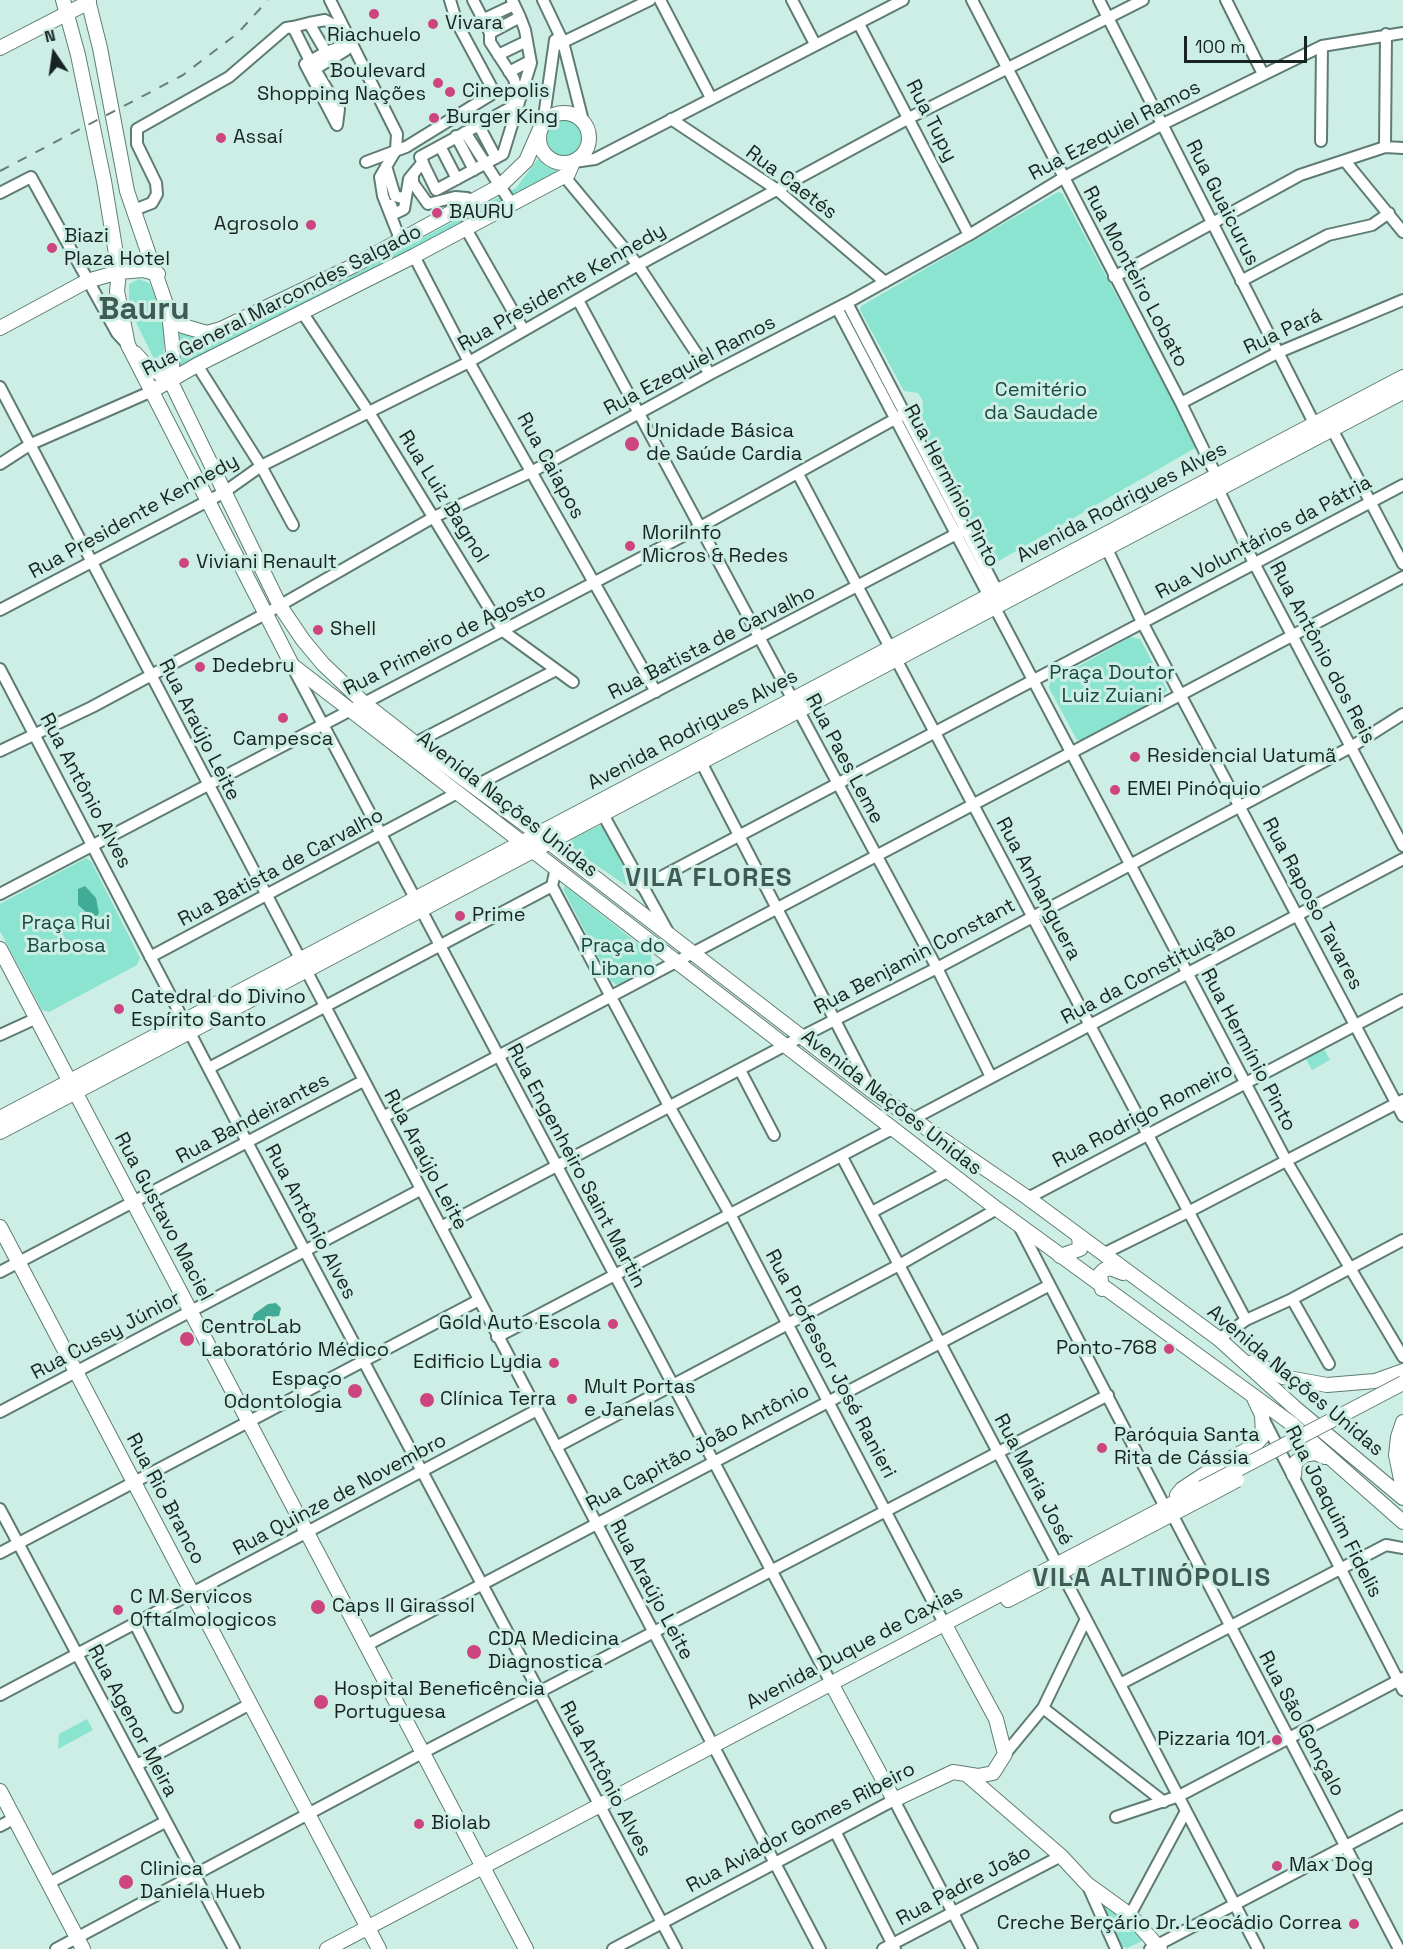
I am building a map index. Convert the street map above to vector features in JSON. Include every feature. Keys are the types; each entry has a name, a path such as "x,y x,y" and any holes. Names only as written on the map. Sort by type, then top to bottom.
{"main road":[{"name":"Avenida Nações Unidas","path":"63,0 104,182 119,272 117,291 128,345 150,392 177,438 207,501 292,664 997,1209 1102,1288 1292,1424 1403,1522"},
{"name":"Avenida Nações Unidas","path":"90,1 127,191 158,274 169,314 173,351 171,382 223,493 280,606 323,664 364,703 415,743 537,833 872,1091 911,1120 1028,1198 1219,1339 1403,1498"},
{"path":"0,48 90,1"},
{"path":"564,176 568,174 574,162 585,153 590,141 583,121 566,112 553,115 542,127 540,146 544,153 557,163 574,162"},
{"name":"Rua General Marcondes Salgado","path":"169,314 183,326 207,333 221,329 353,266 397,233 500,186 526,161 542,127"},
{"name":"Rua General Marcondes Salgado","path":"150,392 197,365 414,256 564,176"},
{"path":"0,328 87,281 119,272 143,270 158,274"},
{"path":"128,345 144,363 171,382"},
{"name":"Avenida Rodrigues Alves","path":"418,903 534,851 599,808 996,599 1216,475 1403,377"},
{"name":"Avenida Rodrigues Alves","path":"996,599 1107,549 1403,392"},
{"name":"Avenida Rodrigues Alves","path":"0,1132 73,1086 418,903 520,842 701,762 796,705"},
{"name":"Rua Gustavo Maciel","path":"0,949 526,1949"},
{"name":"Avenida Rodrigues Alves","path":"0,1118 73,1086"},
{"name":"Rua Rio Branco","path":"0,1227 379,1949"},
{"path":"1060,1256 1080,1249 1079,1236"},
{"path":"1102,1288 1100,1274 1104,1270 1110,1268 1131,1275"},
{"path":"1238,1357 1282,1377 1327,1385 1375,1381 1403,1371"},
{"name":"Avenida Duque de Caxias","path":"1205,1492 1403,1383"},
{"name":"Avenida Duque de Caxias","path":"327,1949 370,1931 1168,1509 1403,1392"},
{"path":"1168,1509 1182,1489 1254,1446 1263,1436 1262,1416 1253,1396"},
{"path":"1403,1422 1396,1455 1403,1490"},
{"path":"1294,1475 1295,1463 1305,1455 1315,1453 1329,1459"},
{"name":"Rua Professor José Ranieri","path":"947,1627 996,1719 1005,1754"},
{"path":"833,1686 894,1800"},
{"path":"996,1800 993,1773 1005,1754"},
{"name":"Rua Aviador Gomes Ribeiro","path":"894,1800 953,1772 978,1776 993,1773"},
{"path":"966,1774 1061,1856 1087,1884 1130,1915 1155,1948"},
{"path":"0,1791 80,1943"},
{"name":"Avenida Duque de Caxias","path":"345,1949 370,1931"}],"street":[{"path":"330,0 398,134 401,149"},
{"path":"406,195 402,198 395,196 379,161 370,161 401,149 492,94 492,88 458,22 450,0"},
{"path":"469,202 463,197 446,199 433,204 425,203 413,183 420,157 478,124 497,117 512,107 518,94 514,79 490,42 490,33 473,0"},
{"path":"543,0 553,22 583,121"},
{"path":"559,44 650,0"},
{"path":"660,0 711,98"},
{"path":"792,0 815,44"},
{"path":"574,162 595,159 903,0"},
{"name":"Rua Monteiro Lobato","path":"972,0 1216,475"},
{"name":"Rua Guaicurus","path":"1099,0 1314,423"},
{"name":"Rua Presidente Kennedy","path":"0,610 223,493 261,466 370,414 470,362 523,329 638,265 909,118 1143,0"},
{"path":"1226,0 1263,74"},
{"path":"418,166 436,190 503,154 530,61 527,41 513,2 484,19"},
{"path":"490,33 520,17"},
{"path":"127,191 138,203 154,198 153,181 133,146 133,127 138,120 226,75 286,24 317,18 328,19 345,38 349,48 310,65"},
{"path":"134,210 152,203 157,194 156,183 137,144 136,129 229,77 290,27 326,20 334,25 346,45 326,52 310,65"},
{"path":"309,23 326,52"},
{"name":"Rua Tupy","path":"859,24 969,235"},
{"path":"290,27 310,65"},
{"name":"Rua Ezequiel Ramos","path":"0,752 280,606 434,517 533,471 885,282 1063,178 1161,125 1322,46 1403,33"},
{"path":"1384,147 1386,34"},
{"path":"498,55 527,41"},
{"path":"542,127 559,44"},
{"path":"1321,141 1322,46"},
{"path":"509,72 530,61"},
{"path":"497,117 508,138"},
{"name":"Rua Caetés","path":"671,120 776,189 885,282"},
{"path":"478,124 500,186 511,203"},
{"path":"460,134 491,161"},
{"path":"460,134 474,170"},
{"path":"440,146 457,179"},
{"path":"1114,277 1300,175 1384,147 1403,148"},
{"path":"397,233 383,196 383,171 401,149"},
{"path":"1345,161 1403,232"},
{"path":"394,214 404,209 406,195 418,166"},
{"path":"383,171 397,233"},
{"path":"564,176 638,265 710,374"},
{"path":"0,193 31,177 117,333 128,345"},
{"path":"1242,281 1328,235 1372,225 1389,213"},
{"path":"465,227 523,329"},
{"name":"Rua Caiapos","path":"414,256 470,362 656,692"},
{"name":"Rua Paes Leme","path":"578,300 937,968 991,1077"},
{"name":"Rua Pará","path":"1181,403 1277,353 1403,300"},
{"name":"Rua Hermínio Pinto","path":"842,305 996,599 1033,682"},
{"name":"Rua Luiz Bagnol","path":"302,312 370,414 503,631 573,682"},
{"path":"197,365 261,466 293,525"},
{"name":"Rua Araújo Leite","path":"0,387 820,1949"},
{"name":"Rua General Marcondes Salgado","path":"0,464 31,444 150,392"},
{"name":"Rua Primeiro de Agosto","path":"0,894 700,527 900,417"},
{"path":"1314,423 1332,429 1403,564"},
{"name":"Rua Anhanguera","path":"798,474 1246,1320"},
{"name":"Rua Antônio dos Reis","path":"1216,475 1218,489 1254,563 1403,846"},
{"name":"Rua Voluntários da Pátria","path":"1142,622 1403,486"},
{"name":"Rua Batista de Carvalho","path":"472,787 760,639 961,532"},
{"name":"Rua Raposo Tavares","path":"1107,549 1181,696 1356,1026 1399,1102 1403,1116"},
{"path":"383,1117 1403,578"},
{"path":"642,887 1033,682 1142,622"},
{"name":"Rua Engenheiro Saint Martin","path":"292,664 614,1277 833,1686"},
{"name":"Rua Antônio Alves","path":"0,669 421,1472 676,1949"},
{"path":"415,743 556,670"},
{"path":"1033,682 1073,754"},
{"name":"Rua Benjamin Constant","path":"441,1227 937,968 1351,747 1403,714"},
{"name":"Rua Hermínio Pinto","path":"1073,754 1287,1162 1403,1357"},
{"path":"701,762 872,1091"},
{"name":"Rua Batista de Carvalho","path":"150,957 382,836 459,792"},
{"path":"599,808 669,935"},
{"name":"Rua da Constituição","path":"911,1120 1403,859"},
{"path":"556,868 552,886 611,996"},
{"path":"209,1068 552,886"},
{"name":"Rua Professor José Ranieri","path":"611,996 731,1216 947,1627"},
{"name":"Rua Rodrigo Romeiro","path":"1028,1198 1245,1081 1403,1000"},
{"path":"0,1035 37,1018"},
{"path":"740,1070 774,1135"},
{"name":"Rua Bandeirantes","path":"0,1272 363,1081"},
{"path":"1103,1254 1287,1162 1399,1102"},
{"path":"497,1337 731,1216 892,1129"},
{"name":"Rua Maria José","path":"842,1157 1179,1796 1257,1949"},
{"path":"872,1212 949,1171"},
{"name":"Rua Cussy Júnior","path":"0,1412 420,1190"},
{"path":"556,1448 899,1265 997,1209"},
{"name":"Rua São Gonçalo","path":"1018,1224 1048,1287 1108,1395 1399,1949"},
{"path":"1219,1339 1246,1320 1292,1299 1403,1240"},
{"name":"Rua Capitão João Antônio","path":"367,1645 827,1401 1048,1287"},
{"path":"1292,1299 1329,1364"},
{"path":"0,1553 479,1300"},
{"path":"56,1949 80,1943 194,1875 422,1753 1108,1395"},
{"name":"Rua Quinze de Novembro","path":"0,1695 537,1410"},
{"name":"Rua Joaquim Fidelis","path":"1262,1416 1402,1683"},
{"name":"Rua Agenor Meira","path":"0,1509 76,1656 137,1765 234,1949"},
{"path":"1120,1684 1386,1545 1400,1547"},
{"path":"1005,1754 1042,1708 1086,1619"},
{"path":"135,1624 177,1707"},
{"path":"1116,1817 1179,1796 1287,1739 1402,1683"},
{"path":"137,1765 250,1704"},
{"path":"1042,1708 1164,1802"},
{"path":"894,1800 972,1949"},
{"name":"Rua Aviador Gomes Ribeiro","path":"613,1949 836,1833 894,1800"},
{"path":"1130,1915 1186,1811"},
{"path":"1155,1948 1403,1816"},
{"path":"0,1826 15,1818"},
{"path":"49,1883 165,1821"},
{"path":"836,1833 890,1947"},
{"name":"Rua Padre João","path":"890,1947 952,1911 1061,1856"},
{"path":"1087,1884 1116,1949"}],"green space":[{"path":"565,119 579,124 584,138 579,152 565,157 551,152 546,138 551,124"},
{"path":"538,159 559,172 349,283 179,369 179,329 195,339 216,341 320,293 516,188"},
{"name":"Cemitério da Saudade","path":"1058,192 1062,193 1197,447 997,562 993,561 915,415 922,410 923,401 918,393 904,391 860,310 861,306"},
{"path":"139,279 149,283 160,306 165,330 163,368 158,367 129,308 129,284"},
{"name":"Praça Doutor Luiz Zuiani","path":"1131,637 1140,639 1167,690 1162,697 1083,740 1077,740 1049,688 1050,682"},
{"path":"601,825 605,828 632,885 627,886 574,850 570,842 575,837"},
{"name":"Praça Rui Barbosa","path":"86,858 91,861 140,958 137,965 49,1012 42,1010 0,931 0,904"},
{"name":"Praça do Libano","path":"565,886 651,954 652,966 617,985 611,981 563,889"},
{"path":"1324,1049 1330,1060 1312,1070 1306,1059"},
{"path":"87,1719 93,1730 58,1749 59,1734"},
{"path":"1104,1900 1141,1934 1142,1941 1127,1948 1120,1946 1100,1905"}],"shaded area":[{"path":"85,886 96,898 99,913 96,917 88,917 78,905 78,889"},
{"path":"276,1303 281,1308 279,1316 270,1317 270,1324 266,1330 257,1328 252,1320 254,1314 268,1304"}],"railway":[{"path":"0,171 183,75 238,33 268,0"}],"place":[{"name":"Riachuelo","path":"374,14"},
{"name":"Vivara","path":"433,24"},
{"name":"Boulevard Shopping Nações","path":"438,83"},
{"name":"Cinepolis","path":"450,92"},
{"name":"Burger King","path":"434,118"},
{"name":"Assaí","path":"221,138"},
{"name":"BAURU","path":"437,213"},
{"name":"Agrosolo","path":"311,225"},
{"name":"Biazi Plaza Hotel","path":"52,248"},
{"name":"Unidade Básica de Saúde Cardia","path":"632,444"},
{"name":"MoriInfo Micros & Redes","path":"630,546"},
{"name":"Viviani Renault","path":"184,563"},
{"name":"Shell","path":"318,630"},
{"name":"Dedebru","path":"200,667"},
{"name":"Campesca","path":"283,718"},
{"name":"Residencial Uatumã","path":"1135,757"},
{"name":"EMEI Pinóquio","path":"1115,790"},
{"name":"Prime","path":"460,916"},
{"name":"Catedral do Divino Espírito Santo","path":"119,1009"},
{"name":"Gold Auto Escola","path":"613,1324"},
{"name":"CentroLab Laboratório Médico","path":"187,1339"},
{"name":"Ponto-768","path":"1169,1349"},
{"name":"Edificio Lydia","path":"554,1363"},
{"name":"Espaço Odontologia","path":"355,1391"},
{"name":"Mult Portas e Janelas","path":"572,1399"},
{"name":"Clínica Terra","path":"427,1400"},
{"name":"Paróquia Santa Rita de Cássia","path":"1102,1448"},
{"name":"Caps II Girassol","path":"318,1607"},
{"name":"C M Servicos Oftalmologicos","path":"118,1610"},
{"name":"CDA Medicina Diagnostica","path":"474,1652"},
{"name":"Hospital Beneficência Portuguesa","path":"321,1702"},
{"name":"Pizzaria 101","path":"1277,1740"},
{"name":"Biolab","path":"419,1824"},
{"name":"Max Dog","path":"1277,1866"},
{"name":"Clinica Daniela Hueb","path":"126,1882"},
{"name":"Creche Berçário Dr. Leocádio Correa","path":"1354,1924"}],"district":[{"name":"Bauru","path":"144,310"},
{"name":"VILA FLORES","path":"709,879"},
{"name":"VILA ALTINÓPOLIS","path":"1152,1579"}]}
